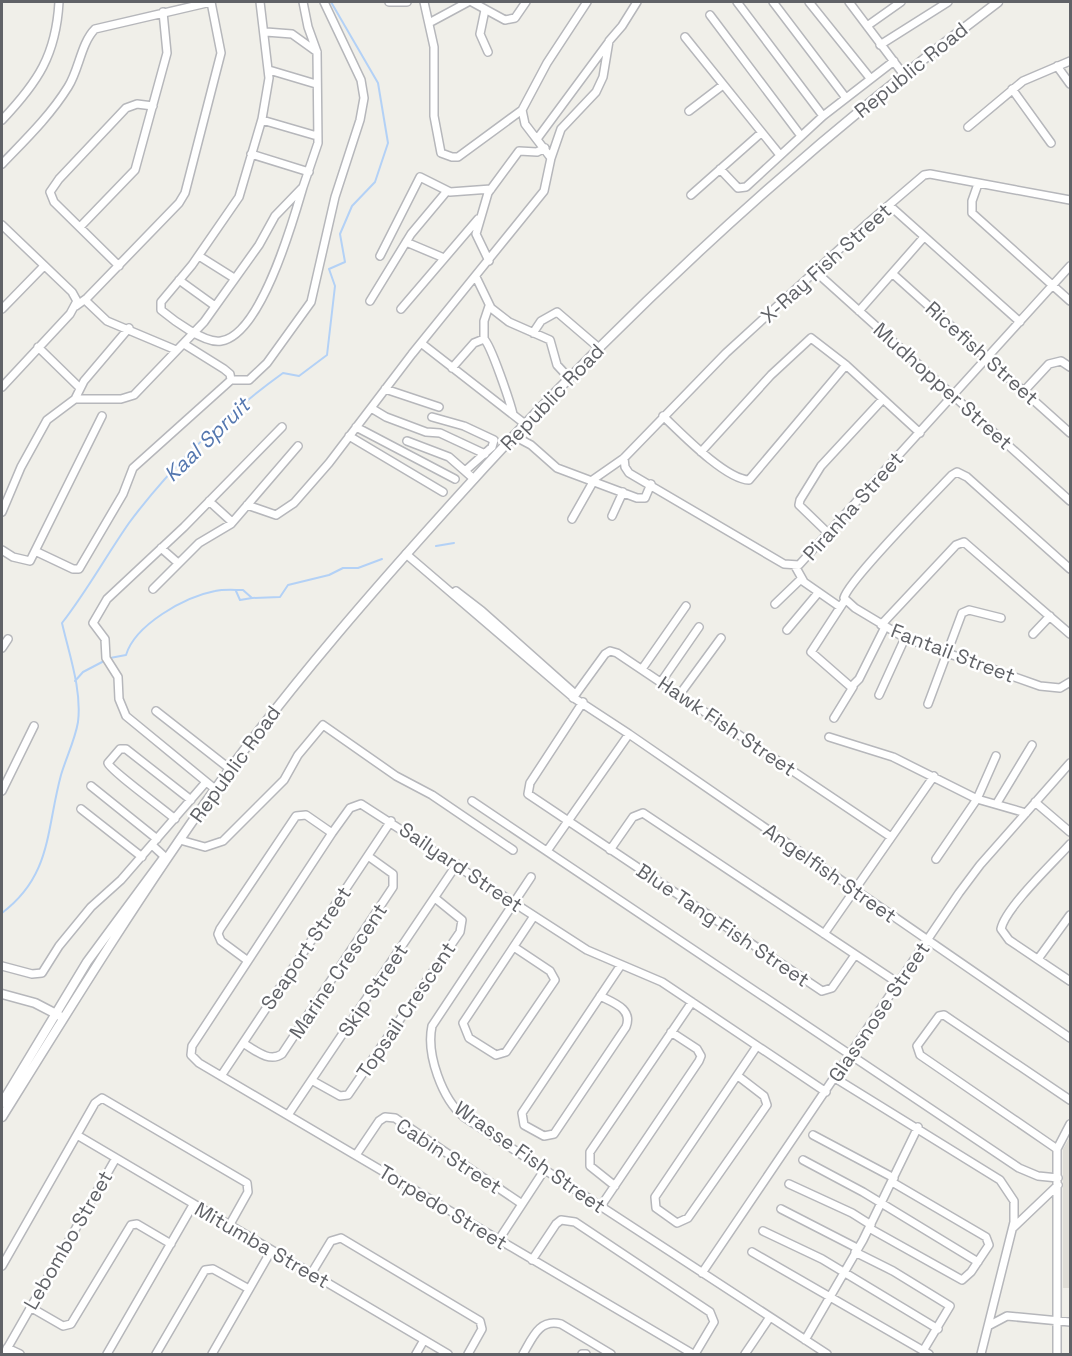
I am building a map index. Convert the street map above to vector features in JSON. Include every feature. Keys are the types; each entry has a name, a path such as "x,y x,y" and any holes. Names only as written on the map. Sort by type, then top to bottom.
{"street":[{"path":"2,120 26,95 44,66 55,36 59,2"},
{"path":"2,164 36,129 67,88 93,31 102,26 211,2 220,52 185,192 179,203 86,300 76,304 2,387"},
{"path":"260,2 266,32 269,70 262,120 238,200 199,256 161,302 160,309 194,333 223,341 249,320 275,269 317,148 317,52 308,27 303,2"},
{"path":"35,551 73,569 79,569 125,490 133,468 231,380 249,380 267,363 311,302 335,197 360,120 364,98 362,83 324,2"},
{"path":"389,2 407,2"},
{"path":"424,2 434,47 434,116 441,153 458,157 522,110 547,63 587,2"},
{"path":"429,23 470,2 499,19 509,20 517,16 526,2"},
{"path":"537,139 622,26 637,2"},
{"path":"737,2 822,117"},
{"path":"773,2 846,98"},
{"path":"810,2 870,78"},
{"path":"867,26 901,2"},
{"path":"880,45 948,2"},
{"name":"Republic Road","path":"2,1103 55,1013 111,928 332,638 407,552 569,378 680,269 784,176 904,75 998,2"},
{"path":"854,3 880,45 904,75"},
{"path":"484,10 480,38 488,52"},
{"path":"80,227 134,172 168,46 163,12"},
{"path":"710,15 801,136"},
{"path":"266,32 292,34 317,52"},
{"path":"685,37 780,155"},
{"path":"247,505 272,514 284,511 329,463 385,388 544,191 551,158 563,127 598,89 609,41"},
{"path":"720,169 738,188 743,189 822,117 894,61"},
{"path":"968,127 1032,75 1071,61"},
{"path":"1057,66 1071,84"},
{"path":"269,70 316,84"},
{"path":"689,111 723,85"},
{"path":"1012,89 1051,143"},
{"path":"119,266 52,200 51,188 126,108 137,104 153,106"},
{"path":"522,110 525,124 551,158"},
{"path":"262,120 317,136"},
{"path":"691,195 761,133"},
{"path":"401,309 479,217 491,189 519,151 537,152 545,148"},
{"path":"251,154 309,172"},
{"name":"X-Ray Fish Street","path":"592,482 624,458 726,353 889,205 927,174 1071,200"},
{"path":"380,256 419,178 426,179 447,191 491,189"},
{"path":"978,184 972,201 972,213 1071,301"},
{"path":"75,399 93,401 130,397 194,333 259,245 275,216 303,187"},
{"path":"370,301 405,243 447,191"},
{"path":"889,205 1020,322"},
{"path":"479,217 477,238 489,261"},
{"path":"2,225 43,267 72,292 76,304"},
{"path":"859,311 924,237"},
{"path":"390,239 444,258"},
{"path":"199,256 234,279"},
{"name":"Piranha Street","path":"624,458 627,471 784,564 795,566 806,560 1071,266"},
{"path":"3,305 43,267"},
{"name":"Mudhopper Street","path":"816,272 1071,501"},
{"name":"Ricefish Street","path":"893,274 1071,433"},
{"path":"476,277 489,306 507,321 550,340 557,365 569,378"},
{"path":"178,280 215,306"},
{"path":"86,300 106,320 176,350"},
{"path":"489,306 484,321 484,339 489,345 495,367 506,387 513,414"},
{"path":"533,333 541,321 556,312 599,348"},
{"path":"2,512 21,467 47,420 75,399 80,388 129,328"},
{"path":"452,368 474,343 484,339"},
{"path":"701,452 807,339 814,339 846,365 920,433"},
{"path":"421,343 525,424"},
{"path":"184,344 224,369 230,374 231,380"},
{"path":"38,347 80,388"},
{"path":"1024,391 1052,362 1061,361 1071,367"},
{"path":"663,416 701,452 736,476 747,480 752,479 783,437 846,365"},
{"path":"385,388 439,407"},
{"path":"829,534 802,511 799,505 800,500 821,466 883,399"},
{"path":"371,408 386,417 426,432 441,433 485,454"},
{"path":"2,549 26,562 35,551 102,416"},
{"path":"432,417 464,426 493,439 494,444 465,471"},
{"path":"216,789 126,716 119,699 118,677 106,658 105,639 93,624 107,598 161,548 282,427"},
{"path":"356,427 455,479"},
{"path":"349,436 443,492"},
{"path":"514,436 535,447 551,465 592,482 643,499 651,484"},
{"path":"407,441 441,453 474,479"},
{"path":"153,589 199,543 232,522 298,446"},
{"path":"852,687 811,652 845,598 887,545 957,472 967,477 1071,569"},
{"path":"572,519 592,482"},
{"path":"612,516 623,492"},
{"path":"209,501 232,522"},
{"path":"834,718 883,626 961,542 967,543 1071,634"},
{"path":"161,548 178,563"},
{"name":"Angelfish Street","path":"407,552 482,611 583,703 1071,1038"},
{"path":"795,566 801,579 840,607"},
{"path":"775,604 801,579"},
{"path":"787,630 818,593"},
{"name":"Fantail Street","path":"845,598 883,626 904,638 1046,687 1060,688 1071,682"},
{"path":"642,669 686,606"},
{"path":"928,704 945,653 964,611 1001,618"},
{"path":"1033,634 1050,616"},
{"path":"661,681 699,627"},
{"path":"680,694 721,638"},
{"path":"879,695 904,638"},
{"path":"2,648 8,639"},
{"name":"Hawk Fish Street","path":"574,696 608,652 617,653 891,837"},
{"name":"Blue Tang Fish Street","path":"583,703 528,788 528,794 822,991 829,991 832,988 855,954"},
{"path":"156,711 230,769"},
{"path":"180,840 205,847 223,841 284,780 298,755 323,725 396,776 432,795 513,850"},
{"path":"2,791 34,726"},
{"path":"547,851 629,734"},
{"path":"829,737 882,752 976,799 998,803 1026,813"},
{"path":"998,803 1032,745"},
{"path":"175,819 128,780 110,769 108,763 110,758 120,749 126,749 191,800"},
{"path":"936,859 976,799 996,756"},
{"name":"Glassnose Street","path":"702,1273 980,865 1071,763"},
{"path":"824,934 934,776"},
{"path":"2,966 32,974 42,973 58,946 91,907 113,889 206,782"},
{"path":"91,786 168,856"},
{"path":"472,801 1019,1168 1058,1182"},
{"path":"1035,802 1071,832"},
{"name":"Sailyard Street","path":"194,1058 190,1051 192,1046 333,833 350,808 357,804 364,804 587,950 654,977 826,1092"},
{"path":"81,809 142,857"},
{"path":"610,850 633,817 643,813 898,983"},
{"path":"248,961 219,939 219,932 226,919 296,816 306,815 333,833"},
{"name":"Seaport Street","path":"221,1076 391,821"},
{"path":"1071,844 1027,891 1002,924 1003,935 1071,981"},
{"name":"Republic Road","path":"2,1117 168,856"},
{"name":"Marine Crescent","path":"243,1043 265,1056 274,1058 280,1056 288,1045 393,887 393,874 368,856"},
{"name":"Skip Street","path":"288,1115 313,1081 456,864"},
{"name":"Wrasse Fish Street","path":"531,877 435,1019 430,1039 443,1091 451,1104 464,1116 827,1354"},
{"name":"Topsail Crescent","path":"313,1081 340,1096 348,1095 460,932 462,920 435,898"},
{"path":"1038,959 1071,915"},
{"path":"514,947 550,970 555,980 506,1052 496,1055 469,1038 463,1023 534,916"},
{"path":"600,996 626,1011 628,1023 554,1134 539,1134 524,1125 522,1113 621,964"},
{"path":"2,994 35,1004 64,1018"},
{"path":"615,1186 590,1166 588,1156 692,1002"},
{"path":"1057,1149 920,1055 917,1046 939,1016 944,1015 1071,1100"},
{"path":"601,1206 699,1061 701,1056 697,1049 671,1032"},
{"path":"738,1076 764,1096 767,1105 688,1218 677,1223 656,1208 655,1197 757,1046"},
{"name":"Torpedo Street","path":"194,1058 694,1354"},
{"path":"835,1078 918,1127 1000,1180 1014,1201 1016,1213 1013,1228 981,1354"},
{"path":"2,1266 97,1100 107,1100 247,1183 248,1193 229,1226"},
{"name":"Cabin Street","path":"356,1155 379,1121 386,1117 395,1118 522,1204"},
{"path":"1057,1354 1057,1149 1071,1124"},
{"path":"805,1340 870,1227 918,1127"},
{"name":"Mitumba Street","path":"76,1135 448,1354"},
{"path":"789,1184 870,1227 957,1279 965,1279 989,1245 988,1240 893,1180 813,1135"},
{"name":"Lebombo Street","path":"6,1351 116,1158"},
{"path":"803,1160 978,1262"},
{"path":"498,1240 546,1169"},
{"path":"1013,1228 1058,1182"},
{"path":"110,1353 193,1205"},
{"path":"752,1252 926,1353 949,1310 949,1305 893,1271 780,1209"},
{"path":"532,1260 556,1224 568,1219 575,1222 710,1312 714,1322 694,1354"},
{"path":"30,1307 63,1326 71,1324 131,1225 137,1224 171,1244"},
{"path":"763,1231 812,1253 938,1329"},
{"path":"311,1274 331,1241 341,1238 480,1321 482,1329 468,1354"},
{"path":"212,1354 271,1251"},
{"path":"156,1354 205,1270 213,1269 249,1289"},
{"path":"990,1325 1007,1316 1071,1322"},
{"path":"744,1354 770,1317"},
{"path":"523,1354 539,1328 552,1322 561,1324 611,1354"},
{"path":"416,1354 424,1340"},
{"path":"6,1351 20,1354"}],"shaded area":[{"path":"1070,1137 1070,1288 1063,1288 1063,1149"}],"waterway":[{"name":"Kaal Spruit","path":"2,913 18,898 39,867 45,850 61,775 77,729 79,710 77,685 62,623 129,523 181,461 220,424 283,373 299,376 327,355 335,286 329,269 345,262 340,234 352,206 375,182 388,143 378,83 331,2"},
{"path":"436,546 454,543"},
{"path":"110,658 126,655 139,633 150,623 189,599 222,590 243,590 252,598 280,597 288,585 329,575 343,568 358,568 382,559"},
{"path":"236,591 240,600 252,598"},
{"path":"75,681 83,672 104,661"}]}
